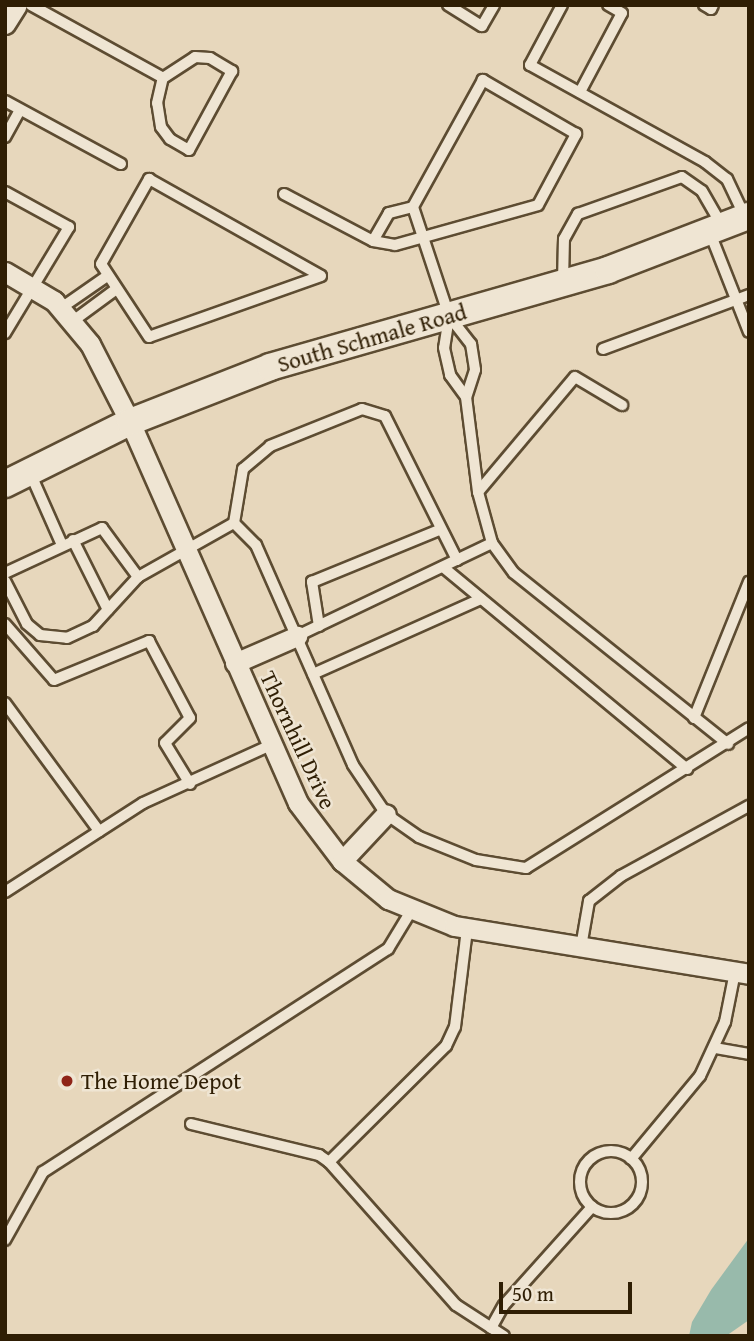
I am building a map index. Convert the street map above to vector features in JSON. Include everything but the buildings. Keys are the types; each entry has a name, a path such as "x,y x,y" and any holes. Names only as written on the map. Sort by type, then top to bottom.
{"main road":[{"name":"South Schmale Road","path":"5,484 130,422 270,367 563,284 732,223"}],"street":[{"path":"5,24 17,5"},
{"name":"Thornhill Drive","path":"5,272 32,287 67,314 130,422 271,745 313,828 342,861 369,886 411,911 467,929 742,973"},
{"path":"235,663 297,636"},
{"path":"342,861 386,814"}],"lane":[{"path":"31,5 163,78"},
{"path":"448,5 482,26 494,5"},
{"path":"562,5 530,65 720,173 732,223 736,301 749,332"},
{"path":"580,92 622,13 608,5"},
{"path":"704,5 711,9 713,5"},
{"path":"195,57 210,58 232,71 189,150 170,139 161,127 157,103 163,78 195,57"},
{"path":"284,194 373,241 395,245 538,205 576,134 483,80 413,207 389,213 373,241"},
{"path":"5,101 121,164"},
{"path":"5,137 20,110"},
{"path":"563,284 564,239 579,214 682,177 702,191 732,223"},
{"path":"149,179 321,276 149,337 115,290 101,264 149,179"},
{"path":"5,192 69,227 5,333"},
{"path":"413,207 426,236 449,316 471,344 475,370 466,397 478,492 492,543 513,573 728,744"},
{"path":"67,314 107,276"},
{"path":"67,314 115,290"},
{"path":"603,349 749,295"},
{"path":"449,316 444,348 450,375 466,397"},
{"path":"478,492 575,377 622,405"},
{"path":"5,581 27,624 40,635 67,638 93,626 138,577 234,523 243,469 270,446 362,409 385,416 457,560"},
{"path":"29,471 62,544"},
{"path":"234,523 256,545 353,765 386,814 419,837 476,860 526,868 728,744 749,728"},
{"path":"5,573 62,544 102,528 138,577"},
{"path":"319,626 312,582 441,529"},
{"path":"73,540 108,610"},
{"path":"297,636 492,543"},
{"path":"443,567 687,769"},
{"path":"695,718 749,582"},
{"path":"313,674 481,599"},
{"path":"5,624 54,680 149,641 190,718 165,743 190,784"},
{"path":"5,703 99,831"},
{"path":"5,892 143,803 271,745"},
{"path":"582,947 589,901 621,876 749,806"},
{"path":"5,1240 43,1172 388,949 411,911"},
{"path":"329,1163 446,1046 455,1027 467,929"},
{"path":"631,1159 700,1076 715,1048 742,973"},
{"path":"715,1048 749,1054"},
{"path":"191,1124 319,1155 456,1305 505,1336"},
{"path":"603,1152 631,1159 638,1167 641,1188 631,1206 612,1213 592,1207 581,1191 586,1162 603,1152"},
{"path":"491,1328 504,1305 592,1207"}],"shaded area":[{"path":"749,1238 749,1320 726,1336 689,1336 692,1322 711,1290"}],"place":[{"name":"The Home Depot","path":"67,1081"}]}
